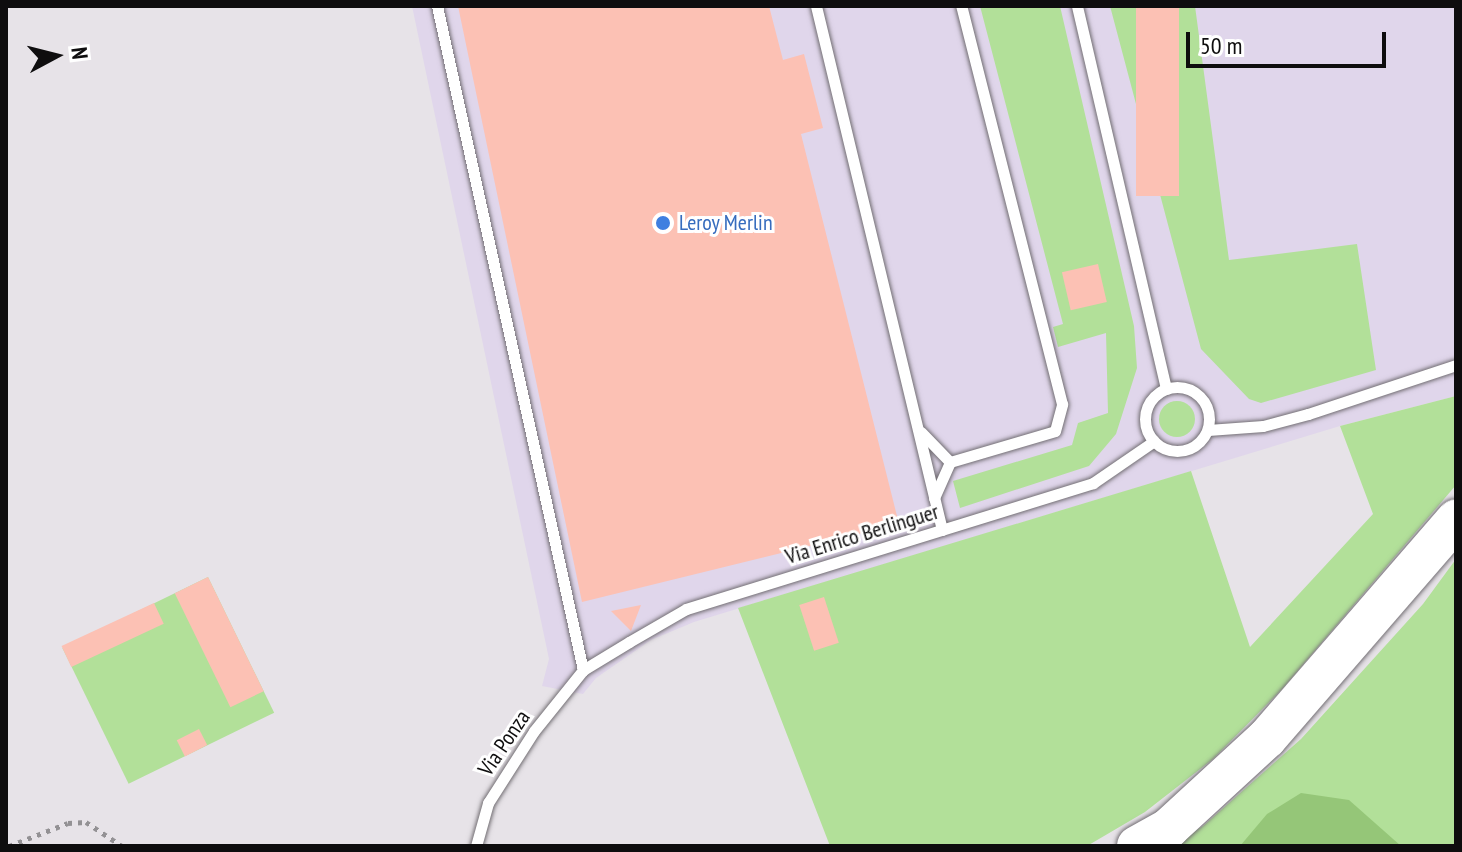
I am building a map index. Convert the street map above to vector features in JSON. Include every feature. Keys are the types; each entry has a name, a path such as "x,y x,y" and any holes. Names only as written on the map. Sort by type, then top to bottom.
{"highway":[{"path":"1137,846 1169,828 1267,738 1456,520"}],"lane":[{"path":"437,6 583,670"},
{"path":"816,6 942,530"},
{"path":"934,498 950,462 1055,431 1062,404 961,6"},
{"path":"1077,6 1166,389"},
{"path":"1208,430 1204,400 1187,388 1166,389 1146,412 1154,441 1184,451 1208,430 1263,426 1456,365"},
{"path":"917,425 950,462"},
{"name":"Via Enrico Berlinguer","path":"583,670 686,609 1093,483 1154,441"},
{"name":"Via Ponza","path":"476,846 488,803 583,670"}],"path":[{"path":"9,846 68,823 86,822 122,846"}],"shaded area":[{"path":"412,6 1456,6 1456,396 1340,426 694,622 651,640 596,678 583,694 542,686 549,659"}],"green space":[{"path":"980,6 1060,6 1134,326 1137,368 1116,434 1089,466 960,508 953,481 1072,445 1078,423 1108,413 1106,333 1058,347 1053,327 1063,324"},
{"path":"1110,6 1195,6 1229,260 1357,244 1376,370 1261,403 1249,399 1201,349"},
{"path":"1456,396 1456,485 1283,688 1213,759 1145,812 1087,846 830,846 738,608 1191,471 1250,647 1373,514 1340,426"},
{"path":"1177,401 1190,406 1195,419 1190,432 1177,437 1164,432 1159,419 1164,406"},
{"path":"1456,559 1456,846 1172,846 1203,826 1301,739 1423,604"},
{"path":"208,577 274,713 129,784 62,648"},
{"path":"1301,793 1349,800 1401,846 1240,846 1267,814"}],"building":[{"name":"Leroy Merlin","path":"458,6 769,6 783,60 804,54 823,128 801,134 899,524 582,602"},
{"path":"1136,6 1179,6 1179,196 1136,196"},
{"path":"1098,264 1107,302 1071,310 1062,272"},
{"path":"208,577 264,691 230,707 175,593"},
{"path":"824,597 839,643 814,651 799,605"},
{"path":"154,603 164,624 71,667 62,646"},
{"path":"641,605 631,631 611,611"},
{"path":"199,729 207,745 185,756 177,740"}],"place":[{"name":"Leroy Merlin","path":"663,223"}]}
